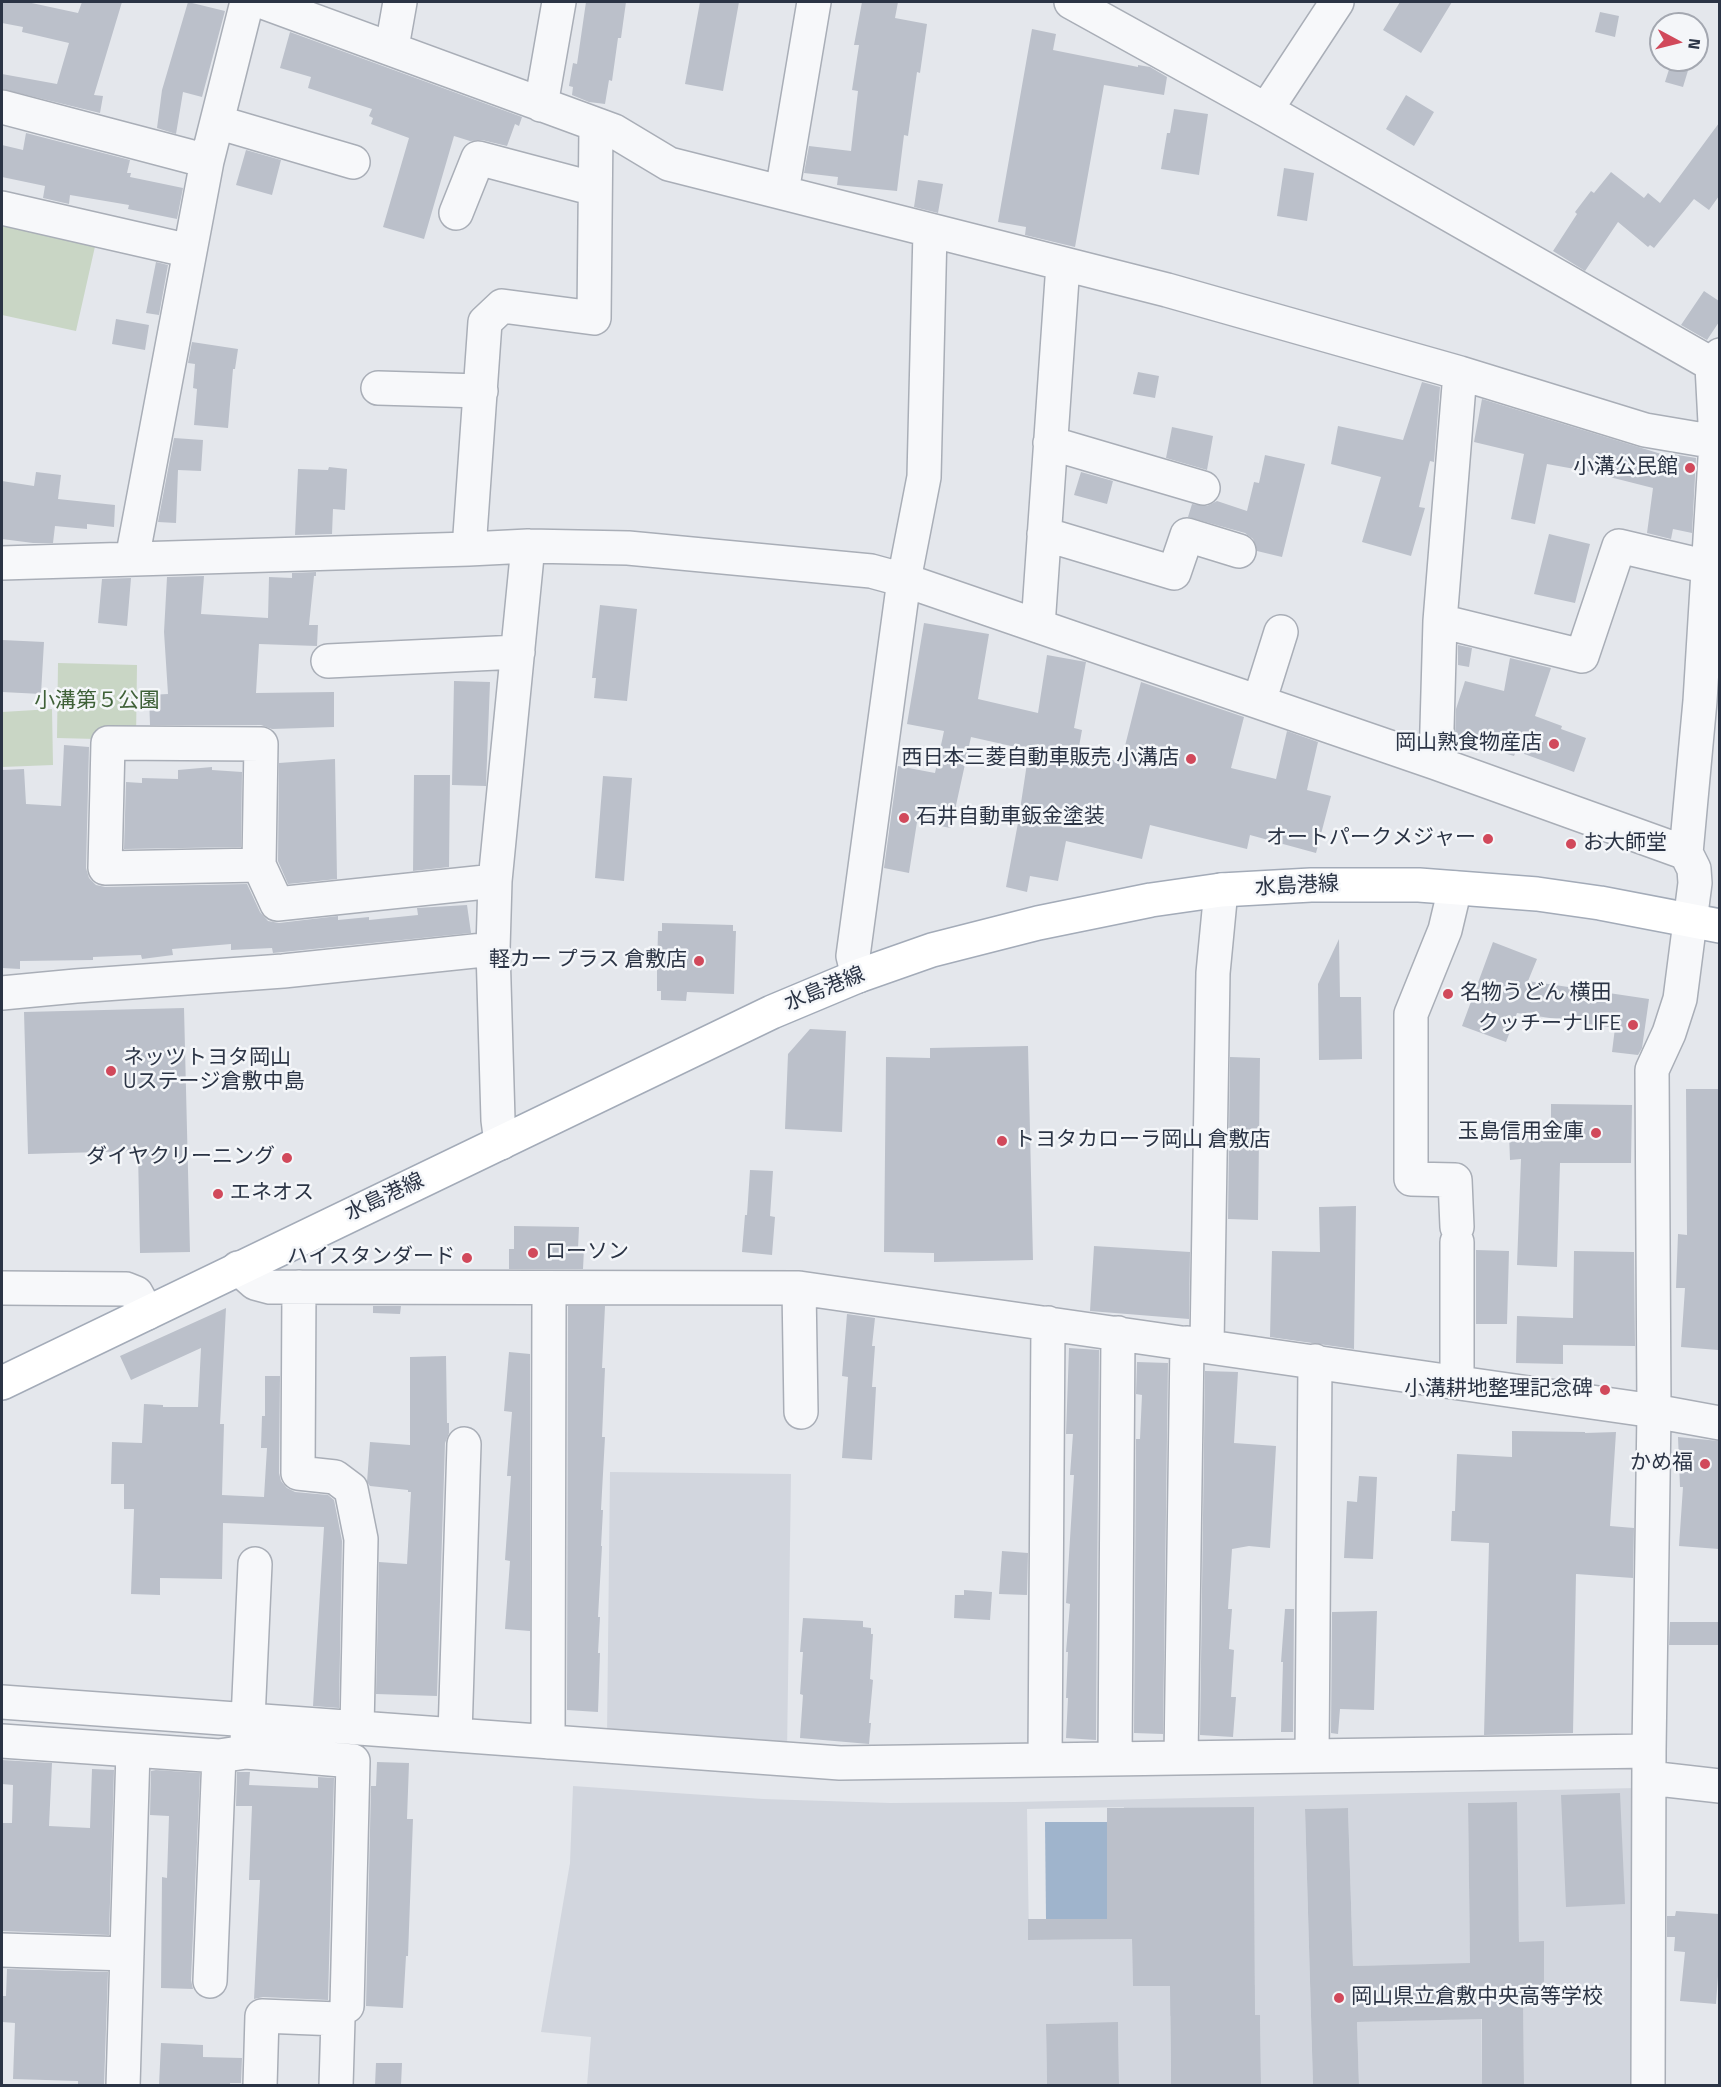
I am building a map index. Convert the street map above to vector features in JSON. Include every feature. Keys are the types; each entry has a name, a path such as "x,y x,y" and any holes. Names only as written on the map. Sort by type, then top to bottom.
{"main road":[{"name":"水島港線","path":"2,1383 771,1011 858,976 932,950 1038,923 1151,900 1221,890 1311,885 1373,884 1537,894 1705,922"}],"street":[{"path":"132,559 207,161 247,2"},
{"path":"263,2 614,131 669,164 1167,290 1645,430 1716,442"},
{"path":"392,48 400,2"},
{"path":"541,105 559,2"},
{"path":"782,192 814,2"},
{"path":"1071,2 1717,363 1716,442 1696,743 1686,854 1694,869 1695,883 1705,922 1669,1033 1652,1070 1654,1411 1649,1765 1648,2085"},
{"path":"1266,110 1337,2"},
{"path":"2,107 207,161"},
{"path":"217,122 353,162"},
{"path":"469,549 485,322 502,306 594,318 596,126"},
{"path":"456,213 478,158 595,189"},
{"path":"2,208 190,251"},
{"path":"858,976 853,956 904,580 924,477 930,231"},
{"path":"1038,626 1063,264"},
{"path":"1436,763 1440,621 1460,374"},
{"path":"378,388 481,391"},
{"path":"1050,443 1203,489"},
{"path":"1044,534 1174,573 1187,535 1239,551"},
{"path":"501,1143 498,1120 493,949 495,881 528,546"},
{"path":"2,563 528,546 628,548 871,571 904,580 1436,763 1686,854"},
{"path":"1440,621 1582,656 1619,546 1708,567"},
{"path":"1258,702 1281,632"},
{"path":"328,661 518,652"},
{"path":"260,865 105,868 108,743 261,744 260,865 277,904 495,881"},
{"path":"1455,888 1445,930 1411,1014 1411,1179 1455,1180 1456,1382"},
{"path":"1180,1758 1213,973 1221,890"},
{"path":"2,993 283,971 493,949"},
{"path":"238,1268 255,1283 270,1287 799,1288 1654,1411 1719,1424"},
{"path":"299,1287 298,1473 335,1477 351,1489 361,1539 357,1728"},
{"path":"2,1288 126,1289 136,1293 147,1313"},
{"path":"799,1288 801,1412"},
{"path":"548,1742 549,1301"},
{"path":"1045,1760 1048,1323"},
{"path":"1115,1760 1118,1333"},
{"path":"1312,1756 1315,1361"},
{"path":"455,1735 464,1444"},
{"path":"210,1981 242,1739 255,1564"},
{"path":"2,1702 242,1739 353,1761 347,2006"},
{"path":"2,1741 133,1751 357,1728 840,1763 1312,1756 1649,1765 1719,1786"},
{"path":"123,2085 133,1751"},
{"path":"2,1950 127,1954"},
{"path":"260,2085 262,2016 338,2019 336,2085"}],"shaded area":[{"path":"610,1472 791,1474 787,1753 607,1735"},
{"path":"573,1786 763,1799 890,1803 1636,1788 1635,2085 1524,2085 1523,1986 1544,1985 1544,1942 1519,1942 1516,1802 1468,1803 1470,1949 1481,1949 1482,2085 1359,2085 1357,2022 1454,2019 1452,1964 1353,1966 1348,1808 1305,1809 1313,2085 1261,2085 1260,2015 1170,2016 1171,2086 1119,2085 1118,2023 1046,2024 1047,2086 587,2085 591,2037 541,2032 570,1863","holes":["1124,1807 1125,1939 1029,1940 1027,1809","1131,1808 1254,1808 1255,1985 1133,1986"]}],"green space":[{"path":"2,222 96,242 76,331 2,315"},
{"name":"小溝第５公園","path":"58,663 137,665 136,740 57,738"},
{"path":"52,709 53,765 2,767 2,712"}],"water":[{"path":"1045,1822 1107,1822 1107,1919 1046,1919"}],"building":[{"path":"2,2 27,2 78,13 82,2 122,2 94,95 103,96 100,113 2,89 2,74 57,84 69,43 22,32 23,27 2,23"},
{"path":"188,2 225,11 202,97 183,92 176,134 157,128 162,90"},
{"path":"586,2 626,2 621,38 618,38 612,81 609,80 605,104 589,102 572,95 573,87 569,86 573,63 577,64"},
{"path":"700,2 739,2 723,91 685,84"},
{"path":"862,2 898,2 895,18 927,24 920,73 917,72 908,136 904,135 897,191 837,185 838,177 804,173 809,146 851,151 858,91 852,90 859,45 854,45"},
{"path":"1400,2 1452,2 1421,53 1383,30"},
{"path":"1600,12 1619,16 1615,37 1595,32"},
{"path":"1032,29 1056,34 1053,50 1138,67 1138,65 1150,67 1167,77 1164,95 1104,85 1075,247 1025,235 1026,227 998,222"},
{"path":"290,32 522,117 519,126 515,124 507,146 482,140 470,141 454,136 424,239 383,227 409,138 371,124 373,118 369,116 372,109 308,88 311,77 280,68"},
{"path":"1668,72 1688,72 1683,87 1665,82"},
{"path":"1406,95 1434,112 1414,146 1386,129"},
{"path":"1174,109 1208,114 1199,175 1161,169"},
{"path":"1719,123 1719,196 1709,210 1694,199 1654,248 1650,245 1648,247 1618,222 1585,271 1553,251 1577,214 1575,212 1591,191 1594,193 1611,172 1644,198 1648,193 1660,203"},
{"path":"26,133 130,160 127,173 131,173 130,177 183,188 177,219 128,209 129,205 70,195 69,204 43,198 45,186 2,177 2,145 23,150"},
{"path":"246,150 281,160 272,195 236,185"},
{"path":"1284,168 1314,173 1307,221 1277,216"},
{"path":"918,180 943,184 938,213 914,207"},
{"path":"156,262 168,265 159,315 146,313"},
{"path":"1704,291 1719,301 1719,322 1707,340 1681,325"},
{"path":"116,319 149,325 145,350 112,344"},
{"path":"192,342 238,349 235,369 233,369 228,428 194,425 197,389 193,388 195,364 188,363"},
{"path":"1138,372 1159,376 1155,398 1133,394"},
{"path":"1422,382 1440,387 1434,462 1430,461 1419,507 1425,508 1411,556 1362,542 1381,477 1331,464 1338,426 1403,440"},
{"path":"1482,399 1671,457 1672,454 1696,458 1692,533 1673,529 1671,539 1647,533 1653,488 1547,464 1535,524 1511,519 1524,454 1474,442"},
{"path":"1172,427 1213,436 1207,470 1166,458"},
{"path":"174,438 203,440 201,471 178,470 176,523 158,522"},
{"path":"1265,455 1305,464 1282,557 1257,551 1253,539 1245,533 1188,517 1192,504 1207,506 1217,501 1247,511 1254,482 1259,483"},
{"path":"329,467 347,469 345,510 333,509 332,534 295,535 298,469 328,470"},
{"path":"36,472 61,475 58,499 115,505 114,527 87,524 87,529 55,526 53,543 2,539 2,481 34,486"},
{"path":"1081,472 1113,481 1107,504 1074,495"},
{"path":"1549,534 1590,544 1575,603 1534,594"},
{"path":"316,572 309,625 318,625 317,646 259,644 256,693 334,692 334,727 272,729 261,725 150,725 149,695 168,694 164,632 167,577 204,576 201,614 268,618 269,577 292,578 292,573"},
{"path":"131,578 127,626 98,623 102,579"},
{"path":"600,605 637,609 627,701 594,698 596,678 592,678"},
{"path":"924,623 989,634 978,699 1038,713 1047,655 1086,662 1074,728 1082,730 1078,752 1121,762 1141,682 1244,717 1231,768 1276,779 1287,731 1318,742 1307,790 1331,796 1316,853 1250,835 1247,849 1150,825 1142,859 1066,841 1058,881 1030,876 1027,892 1006,887 1029,750 971,737 951,828 917,822 909,873 884,868 898,766 935,773 944,731 907,724"},
{"path":"2,640 44,642 41,694 2,692"},
{"path":"1458,645 1472,648 1469,667 1458,665"},
{"path":"1510,658 1551,668 1535,716 1586,738 1574,772 1516,751 1514,756 1455,738 1456,709 1465,681 1504,691"},
{"path":"454,681 490,682 486,786 452,785"},
{"path":"64,745 89,747 86,868 89,878 96,885 105,887 247,884 260,912 268,921 279,923 338,916 338,920 369,917 369,920 418,915 417,908 467,905 471,933 273,953 272,948 231,950 231,944 172,949 173,955 142,959 141,955 93,957 93,960 20,961 20,969 2,968 2,770 24,769 26,804 61,806"},
{"path":"335,759 337,879 288,884 278,861 279,763"},
{"path":"212,767 212,770 242,772 241,847 124,849 126,782 142,783 142,778 178,779 178,770"},
{"path":"414,775 450,775 449,867 413,871"},
{"path":"603,776 632,778 624,881 595,878"},
{"path":"662,923 733,925 733,931 736,931 734,994 687,992 686,1001 661,1000 661,991 657,991 657,969 658,931 662,931"},
{"path":"1339,939 1340,997 1361,997 1362,1059 1319,1060 1318,984"},
{"path":"1493,942 1537,959 1528,981 1649,999 1642,1048 1638,1055 1612,1052 1615,1028 1517,1013 1506,1042 1462,1026"},
{"path":"184,1008 190,1252 140,1253 138,1151 28,1154 24,1012"},
{"path":"810,1029 846,1031 842,1132 785,1129 788,1054"},
{"path":"1028,1046 1033,1260 934,1262 934,1253 884,1252 886,1057 930,1058 930,1048"},
{"path":"1230,1057 1260,1058 1258,1220 1228,1219"},
{"path":"1686,1089 1719,1089 1718,1350 1681,1347 1685,1288 1676,1288 1678,1234 1687,1235"},
{"path":"1551,1104 1632,1105 1631,1163 1560,1163 1557,1267 1517,1265 1521,1159 1510,1160 1509,1134 1551,1135"},
{"path":"750,1170 773,1171 770,1216 775,1217 772,1255 742,1252"},
{"path":"1356,1206 1354,1349 1270,1337 1272,1251 1320,1252 1319,1207"},
{"path":"514,1226 579,1227 578,1249 584,1249 583,1269 509,1269 509,1249 514,1249"},
{"path":"1094,1246 1190,1252 1189,1319 1090,1311"},
{"path":"1476,1250 1509,1251 1507,1324 1476,1324"},
{"path":"1574,1251 1634,1252 1635,1346 1563,1345 1563,1364 1516,1363 1517,1316 1573,1318"},
{"path":"373,1306 401,1306 400,1314 373,1313"},
{"path":"568,1306 605,1306 602,1437 605,1437 598,1617 600,1617 598,1653 600,1653 598,1712 567,1710"},
{"path":"226,1308 220,1424 224,1424 222,1495 264,1497 267,1448 261,1448 262,1416 265,1416 265,1376 280,1376 279,1473 281,1481 295,1492 328,1495 334,1500 342,1541 339,1708 313,1706 324,1527 223,1523 222,1579 160,1578 160,1595 131,1594 134,1509 124,1509 124,1484 111,1484 112,1442 142,1443 144,1404 163,1405 163,1407 198,1407 201,1348 131,1380 120,1356"},
{"path":"847,1314 875,1318 872,1387 876,1387 872,1460 842,1458 848,1377 842,1376"},
{"path":"1069,1348 1099,1350 1096,1740 1066,1738 1068,1652 1066,1652 1070,1604 1066,1603 1074,1475 1070,1475 1073,1434 1066,1434"},
{"path":"509,1352 530,1354 530,1631 505,1629 510,1561 505,1560 511,1476 507,1476 512,1412 504,1411"},
{"path":"446,1356 449,1433 445,1443 437,1696 376,1694 379,1562 407,1564 411,1492 370,1486 367,1482 370,1442 410,1445 410,1357"},
{"path":"1137,1362 1168,1363 1163,1734 1134,1733 1136,1439 1140,1439 1142,1395 1136,1394"},
{"path":"1205,1371 1238,1372 1234,1443 1276,1446 1270,1548 1249,1546 1232,1549 1228,1609 1232,1609 1229,1649 1234,1650 1231,1697 1236,1697 1233,1737 1200,1735"},
{"path":"1512,1431 1616,1432 1610,1526 1634,1528 1633,1578 1576,1574 1573,1733 1484,1735 1489,1543 1451,1541 1452,1511 1455,1511 1457,1454 1512,1457"},
{"path":"1678,1437 1719,1441 1719,1549 1679,1546 1683,1487 1680,1487"},
{"path":"1359,1476 1377,1477 1373,1559 1344,1558 1347,1501 1357,1502"},
{"path":"1002,1551 1028,1553 1027,1595 999,1594"},
{"path":"964,1590 992,1592 990,1620 954,1618 955,1595 964,1595"},
{"path":"1285,1609 1294,1609 1293,1732 1281,1732 1283,1662 1281,1662"},
{"path":"1377,1611 1374,1710 1340,1709 1338,1734 1331,1733 1332,1612"},
{"path":"803,1618 863,1621 863,1627 871,1628 871,1634 873,1634 870,1679 873,1680 869,1744 800,1738 803,1652 800,1652"},
{"path":"1670,1622 1719,1622 1719,1645 1669,1645"},
{"path":"2,1760 52,1763 49,1826 90,1828 92,1769 114,1770 109,1935 2,1931 2,1823 12,1823 13,1785 2,1784"},
{"path":"377,1762 409,1763 407,1819 413,1819 408,1956 406,1956 403,2008 366,2006 371,1786 376,1786"},
{"path":"151,1771 200,1773 191,1980 193,1989 161,1988 162,1877 167,1878 169,1816 150,1815"},
{"path":"237,1772 250,1772 249,1785 318,1788 318,1777 334,1778 328,2000 263,1997 254,1999 260,1880 249,1880 252,1806 236,1806"},
{"path":"1620,1793 1625,1904 1566,1907 1561,1795"},
{"path":"1517,1802 1519,1942 1544,1941 1544,1985 1523,1986 1524,2085 1482,2085 1482,2019 1357,2022 1359,2085 1313,2085 1305,1809 1348,1808 1353,1966 1470,1963 1468,1803"},
{"path":"1254,1807 1255,2015 1260,2015 1261,2085 1171,2085 1170,1986 1133,1986 1132,1939 1028,1940 1028,1919 1107,1919 1107,1808"},
{"path":"1676,1911 1719,1914 1716,2004 1680,2001 1685,1952 1674,1951 1675,1937 1667,1937 1667,1916 1675,1916"},
{"path":"7,1969 108,1972 104,2085 78,2085 78,2081 13,2079 15,2023 2,2022 2,1996 6,1996"},
{"path":"1118,2022 1119,2085 1047,2085 1046,2024"},
{"path":"161,2043 203,2045 203,2057 242,2058 241,2083 159,2085"},
{"path":"376,2063 402,2063 401,2085 375,2085"}],"place":[{"name":"小溝公民館","path":"1690,468"},
{"name":"岡山熟食物産店","path":"1554,744"},
{"name":"西日本三菱自動車販売 小溝店","path":"1191,759"},
{"name":"石井自動車鈑金塗装","path":"904,818"},
{"name":"オートパークメジャー","path":"1488,839"},
{"name":"お大師堂","path":"1571,844"},
{"name":"軽カー プラス 倉敷店","path":"699,961"},
{"name":"名物うどん 横田","path":"1448,994"},
{"name":"クッチーナLIFE","path":"1633,1025"},
{"name":"ネッツトヨタ岡山 Uステージ倉敷中島","path":"111,1071"},
{"name":"玉島信用金庫","path":"1596,1133"},
{"name":"トヨタカローラ岡山 倉敷店","path":"1002,1141"},
{"name":"ダイヤクリーニング","path":"287,1158"},
{"name":"エネオス","path":"218,1194"},
{"name":"ローソン","path":"533,1253"},
{"name":"ハイスタンダード","path":"467,1258"},
{"name":"小溝耕地整理記念碑","path":"1605,1390"},
{"name":"かめ福","path":"1705,1464"},
{"name":"岡山県立倉敷中央高等学校","path":"1339,1998"}]}
